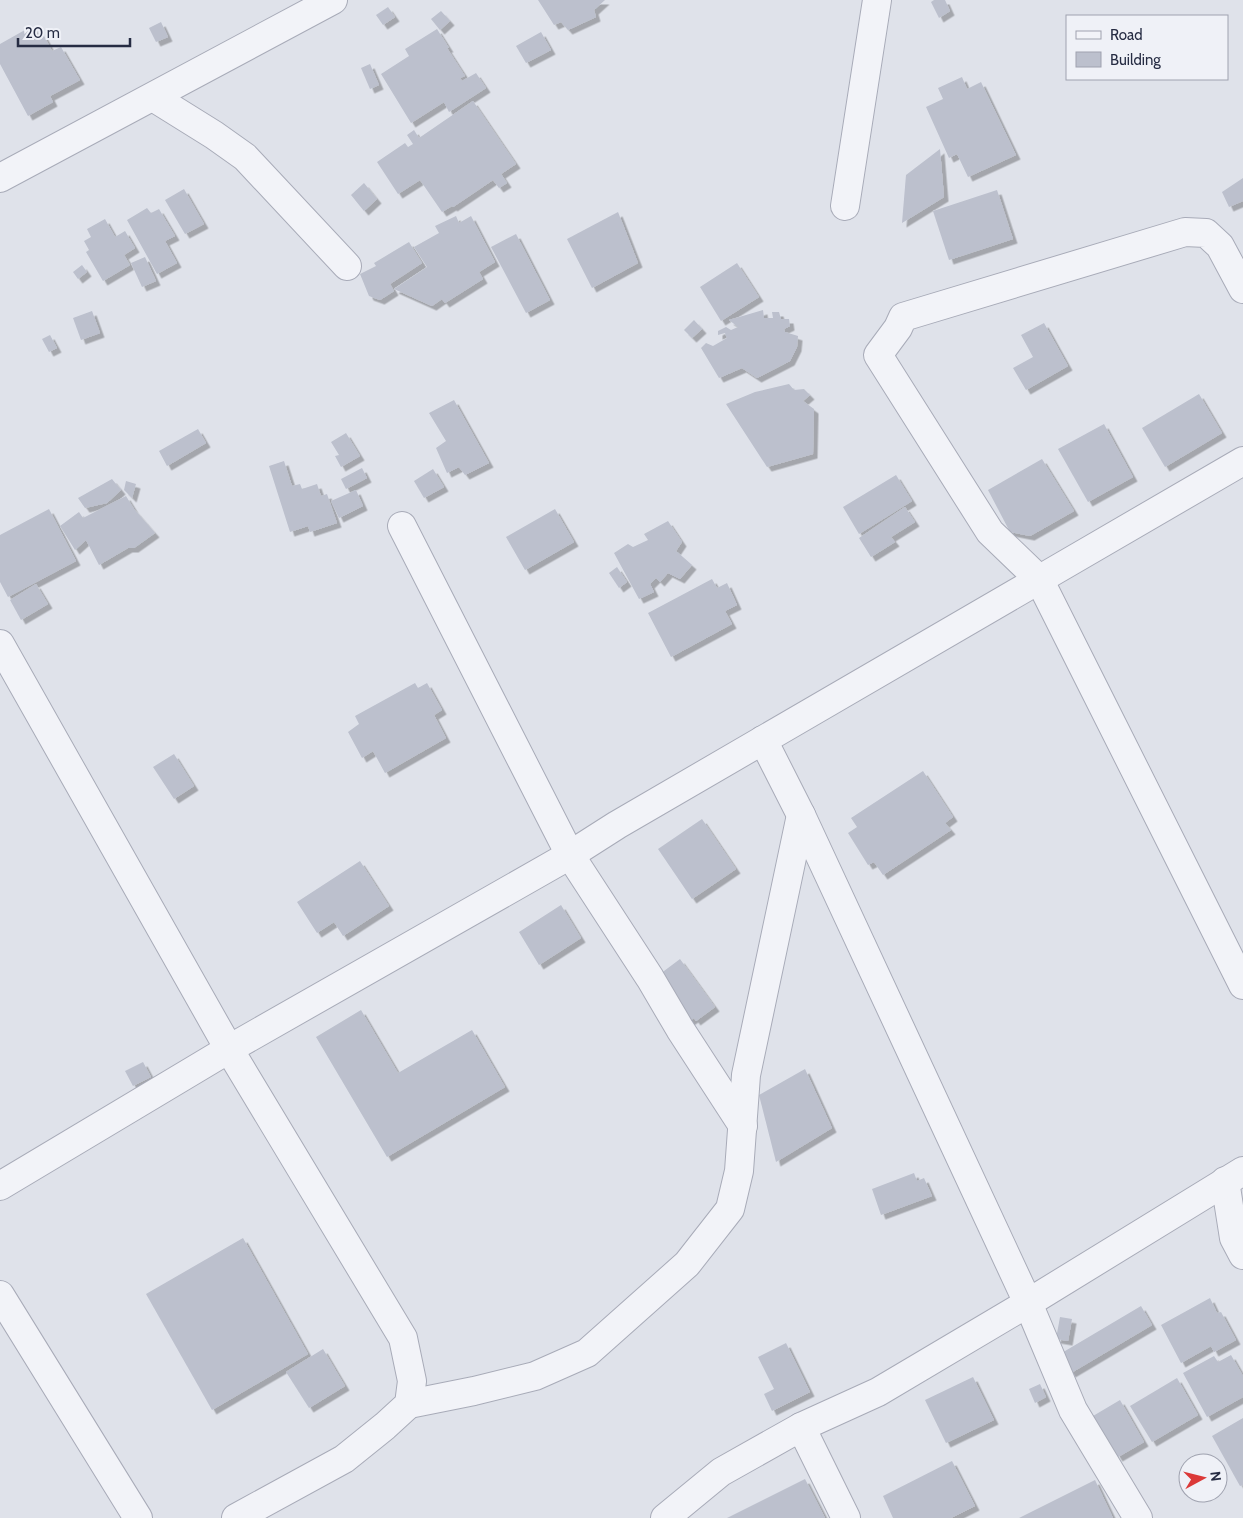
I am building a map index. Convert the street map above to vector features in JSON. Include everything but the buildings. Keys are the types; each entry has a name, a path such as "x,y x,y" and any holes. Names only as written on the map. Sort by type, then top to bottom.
{"street":[{"path":"0,178 333,0"},
{"path":"844,206 877,0"},
{"path":"152,96 245,157 347,266"},
{"path":"1243,289 1220,246 1206,233 1185,232 903,317 898,328 878,355 990,532 1039,579 1243,985"},
{"path":"0,1186 229,1049 570,855 617,825 1243,461"},
{"path":"402,526 570,855 743,1126"},
{"path":"0,644 229,1049 403,1338 412,1381 409,1404"},
{"path":"763,740 802,815 1028,1302 1073,1410 1138,1518"},
{"path":"236,1518 344,1459 409,1404 535,1376 587,1353 687,1264 730,1209 739,1171 746,1075 802,815"},
{"path":"665,1518 721,1472 802,1427 878,1392 1234,1176"},
{"path":"1234,1176 1234,1238 1243,1255"},
{"path":"0,1295 138,1518"},
{"path":"802,1427 846,1518"}]}
